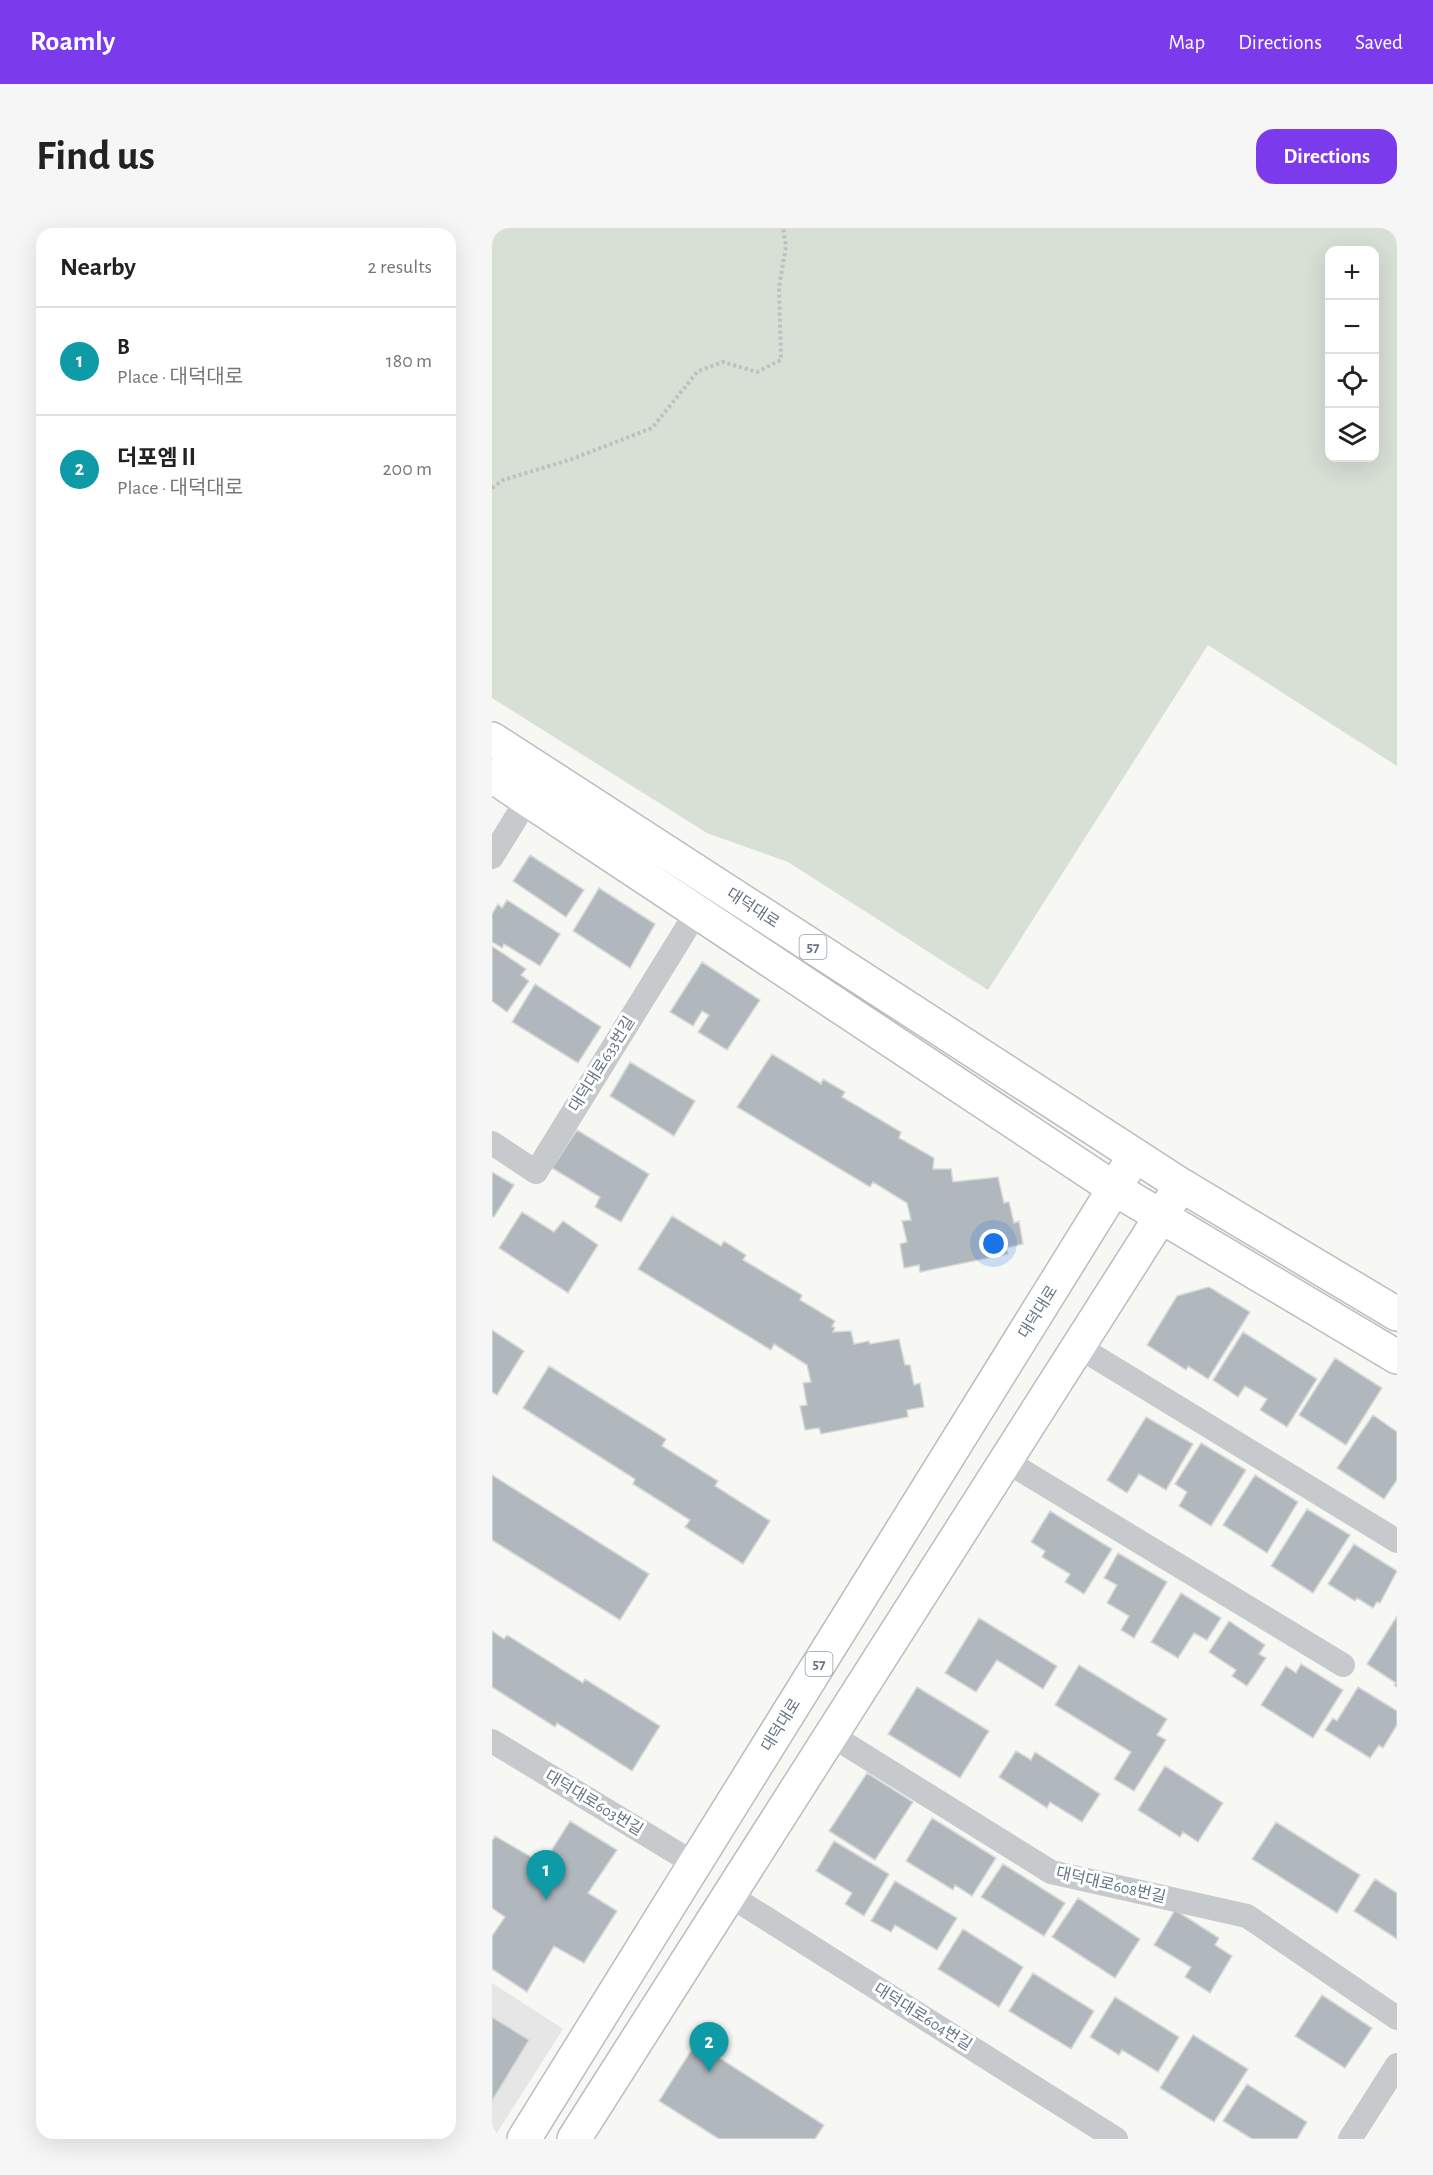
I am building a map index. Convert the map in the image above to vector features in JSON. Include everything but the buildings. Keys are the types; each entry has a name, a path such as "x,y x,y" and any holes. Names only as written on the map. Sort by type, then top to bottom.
{"main road":[{"name":"대덕대로","path":"492,739 1181,1185 1397,1314"},
{"name":"57","path":"492,776 526,801 1161,1218"},
{"name":"대덕대로","path":"524,2139 1135,1155"},
{"path":"574,2139 1181,1185"},
{"path":"1161,1218 1397,1358"}],"street":[{"path":"492,857 526,801"},
{"name":"대덕대로633번길","path":"492,1143 536,1172 696,913"},
{"path":"1079,1347 1397,1541"},
{"path":"1006,1461 1343,1665"},
{"name":"대덕대로608번길","path":"831,1735 1051,1872 1247,1916 1397,2018"},
{"name":"대덕대로603번길","path":"492,1741 695,1864"},
{"name":"대덕대로604번길","path":"729,1895 1116,2139"},
{"path":"1350,2139 1397,2065"}],"path":[{"path":"492,488 503,480 572,459 652,428 698,371 723,362 757,372 781,360 779,288 786,246 783,228"}],"shaded area":[{"path":"492,228 1397,228 1397,766 1208,645 988,990 788,862 707,833 492,698"},
{"path":"492,1983 563,2029 493,2139 492,2139"}],"place":[{"name":"B","path":"546,1900"},
{"name":"더포엠Ⅱ","path":"709,2072"}]}
